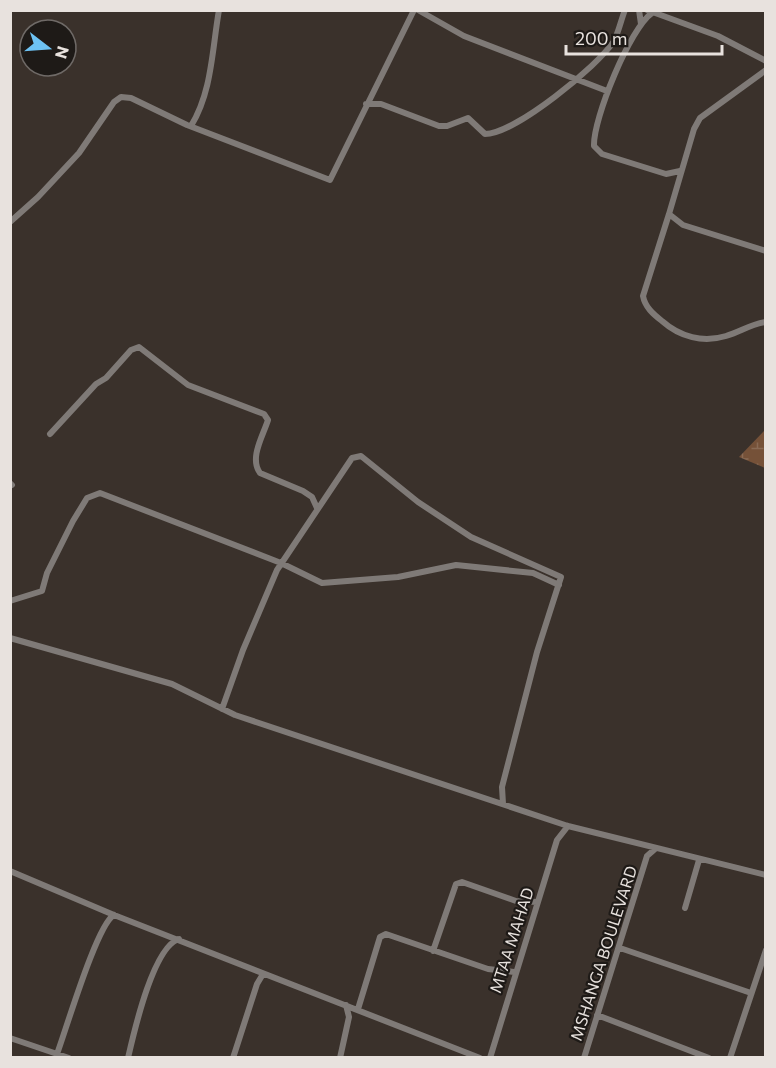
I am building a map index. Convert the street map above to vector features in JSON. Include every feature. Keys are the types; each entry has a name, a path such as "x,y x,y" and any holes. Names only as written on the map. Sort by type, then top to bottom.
{"street":[{"path":"191,126 202,109 208,89 219,10"},
{"path":"10,222 38,197 79,153 114,102 121,97 131,98 191,126 330,180 352,140 366,104 416,10 464,36 607,91"},
{"path":"366,104 381,104 439,126 447,126 468,118 480,132 491,134 504,130 537,111 612,44 625,10"},
{"path":"639,10 641,24"},
{"path":"680,171 666,174 602,154 595,148 594,141 607,91 641,24 650,12 718,36 765,61"},
{"path":"765,70 700,118 694,129 643,296 644,304 672,330 693,338 725,336 756,323 765,322"},
{"path":"669,214 683,225 765,251"},
{"path":"50,434 96,384 106,378 130,350 139,347 188,385 264,414 268,420 255,457 257,469 260,473 312,496 325,497"},
{"path":"222,709 263,600 281,563 352,458 364,457 418,501 452,524 497,549 561,577 537,652 504,777 501,792 503,804"},
{"path":"10,601 42,591 47,573 74,521 87,498 96,493 108,494 281,563 322,583 398,577 456,565 533,573 559,585"},
{"path":"312,496 317,508"},
{"path":"285,556 288,568"},
{"path":"10,638 172,684 222,709 337,750 568,826 765,875"},
{"path":"555,821 560,832 568,826"},
{"name":"MTAA MAHAD","path":"490,1058 514,972 560,832"},
{"name":"MSHANGA BOULEVARD","path":"640,845 647,856"},
{"name":"MSHANGA BOULEVARD","path":"584,1058 647,856 655,849"},
{"path":"685,908 699,860"},
{"path":"10,871 114,915 480,1058"},
{"path":"433,951 456,884 462,882 516,901 537,902"},
{"path":"54,1055 105,921 114,915"},
{"path":"349,1017 359,1010 380,937 386,934 488,969 514,972"},
{"path":"170,936 171,943"},
{"path":"128,1058 149,978 171,943 179,939"},
{"path":"620,948 751,993"},
{"path":"730,1058 765,950"},
{"path":"255,970 258,981"},
{"path":"233,1058 258,981 263,974"},
{"path":"340,1058 349,1017 346,1005"},
{"path":"597,1015 709,1058"},
{"path":"10,1038 54,1055 69,1058"}],"green space":[{"path":"765,430 765,468 739,457"}]}
